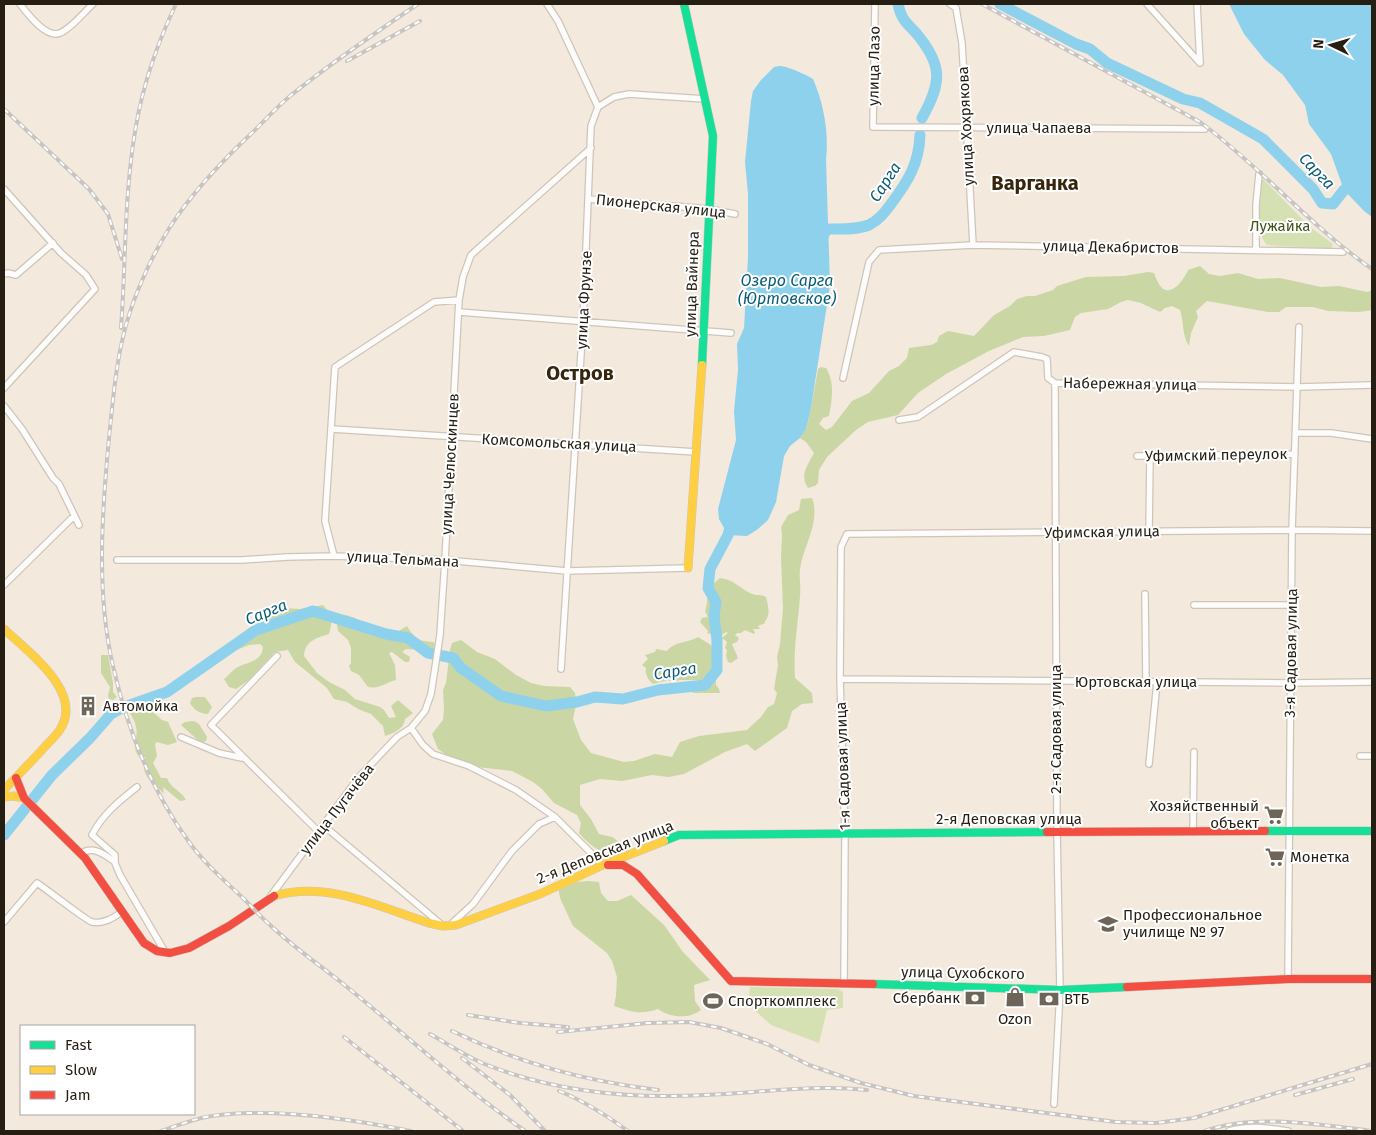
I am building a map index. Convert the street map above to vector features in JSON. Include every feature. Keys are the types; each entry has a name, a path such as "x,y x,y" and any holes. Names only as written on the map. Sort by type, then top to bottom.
{"street":[{"path":"20,4 36,22 52,34 60,33 93,4"},
{"path":"547,4 558,22 598,107 614,98 629,94 705,99"},
{"name":"улица Вайнера","path":"684,4 713,136 704,331 688,568"},
{"name":"улица Лазо","path":"873,127 875,4"},
{"name":"улица Хохрякова","path":"950,4 956,8 962,43 973,245"},
{"path":"1147,4 1200,63 1197,4"},
{"name":"улица Фрунзе","path":"561,669 584,322 592,126 598,107"},
{"name":"улица Чапаева","path":"873,127 1205,129"},
{"name":"улица Челюскинцев","path":"412,728 425,711 431,694 439,644 453,437 454,363 459,300 463,277 471,255 591,148"},
{"path":"1256,250 1256,205 1259,174"},
{"path":"4,189 53,244 86,275 95,289 4,388"},
{"name":"Пионерская улица","path":"588,198 709,209 735,214"},
{"path":"4,274 16,274 53,244"},
{"name":"улица Декабристов","path":"843,378 869,262 879,250 973,245 1343,252"},
{"path":"334,556 325,521 335,367 434,302 459,300"},
{"path":"459,312 731,333"},
{"name":"3-я Садовая улица","path":"1288,979 1292,530 1298,387 1298,326"},
{"name":"Набережная улица","path":"899,420 918,417 1014,352 1047,359 1048,378 1055,383 1298,387 1372,385"},
{"name":"2-я Садовая улица","path":"1054,1104 1060,990 1057,832 1055,383"},
{"path":"4,406 59,484 79,525"},
{"name":"Комсомольская улица","path":"332,429 696,452"},
{"path":"1296,434 1331,433 1372,439"},
{"name":"Уфимский переулок","path":"1137,456 1295,454"},
{"path":"1149,532 1150,456"},
{"path":"4,585 74,516"},
{"name":"Уфимская улица","path":"841,548 847,534 1372,531"},
{"name":"1-я Садовая улица","path":"841,548 840,679 845,833 844,984"},
{"name":"улица Тельмана","path":"117,560 242,560 334,556 445,560 567,571 688,568"},
{"path":"1145,594 1146,682"},
{"path":"1194,605 1291,605"},
{"path":"4,629 51,674 61,689 66,703 65,717 60,730 4,790"},
{"path":"277,656 211,725 318,832"},
{"name":"Юртовская улица","path":"840,679 1372,682"},
{"path":"1149,764 1156,682"},
{"path":"412,728 423,745 434,754 470,766 516,790 555,817 603,865"},
{"name":"улица Пугачёва","path":"270,897 359,777 397,737 412,728"},
{"path":"181,737 218,753 244,759"},
{"path":"1193,832 1194,752"},
{"path":"1360,756 1372,756"},
{"path":"16,778 24,798 80,854 144,943 157,951 170,953 189,948 204,940 270,897 286,892 304,890 346,895 429,923 447,926 473,904 512,851 539,824 555,817"},
{"path":"137,786 99,822 92,835 116,855 115,862 124,883 165,952"},
{"path":"4,796 24,798"},
{"path":"323,825 447,926"},
{"name":"2-я Деповская улица","path":"447,926 456,925 540,894 603,865 678,835 1372,832"},
{"path":"80,854 86,850 97,850 115,862"},
{"name":"улица Сухобского","path":"603,865 623,865 637,874 731,980 1060,990 1288,979 1372,979"},
{"path":"4,922 37,883 90,922 103,922 122,912"},
{"path":"1229,1131 1241,1128 1264,1127 1288,1131"}],"green space":[{"name":"Лужайка","path":"1262,178 1310,227 1333,244 1331,249 1267,245 1260,232 1259,224 1259,181"},
{"path":"1200,266 1209,274 1220,276 1238,273 1258,279 1280,278 1321,287 1339,286 1367,292 1372,290 1372,310 1359,312 1328,311 1313,307 1286,307 1279,312 1268,312 1207,301 1196,311 1198,317 1191,333 1189,346 1185,338 1180,310 1172,306 1160,312 1141,303 1128,300 1108,309 1081,313 1075,317 1070,330 1044,336 1023,337 989,351 946,374 918,393 898,415 868,422 856,430 827,457 819,470 818,483 815,486 808,488 805,483 804,474 814,453 806,442 800,438 806,429 818,369 821,367 826,368 832,385 829,416 823,418 819,424 826,430 832,427 852,401 869,393 889,371 899,366 907,358 909,348 931,345 937,342 939,336 948,331 974,336 994,315 1010,306 1017,299 1035,296 1053,290 1057,286 1086,277 1124,276 1148,272 1154,273 1162,288 1170,290 1181,282 1188,270"},
{"path":"812,498 814,507 813,525 800,569 795,678 812,693 813,703 802,704 792,711 787,728 755,751 747,744 725,752 684,774 669,777 652,775 622,781 600,779 580,785 580,805 591,819 599,834 612,837 619,842 619,846 613,850 602,851 592,846 579,833 581,823 577,815 554,803 533,782 512,771 477,767 448,756 438,749 432,734 443,720 443,690 446,683 452,643 461,640 477,652 495,659 516,675 531,683 544,686 570,687 575,693 576,705 573,719 581,740 591,753 624,762 634,761 655,754 672,757 680,742 699,736 747,730 761,717 768,707 774,704 777,693 774,689 783,608 781,527 788,515 799,510 801,499"},
{"path":"720,578 732,582 752,594 766,597 768,607 767,619 765,623 758,626 760,629 753,629 754,634 745,630 735,635 739,638 737,642 732,644 738,658 731,663 728,662 726,656 727,650 725,648 727,642 722,638 728,633 726,632 722,635 707,633 708,631 700,622 702,618 708,617 705,611 708,588"},
{"path":"323,605 331,618 329,634 309,644 306,647 304,656 317,673 329,682 345,690 355,699 380,707 389,718 396,717 391,706 398,700 413,713 405,719 401,728 395,732 385,736 383,726 371,714 347,702 334,699 327,688 295,662 288,650 275,652 249,680 236,689 229,687 224,679 236,668 260,656 263,647 260,644 249,645 239,649 235,644 243,633 263,620 271,611 283,608 300,609"},
{"path":"346,615 355,618 361,624 381,629 383,636 389,637 407,626 417,638 433,642 435,644 433,650 428,653 422,650 406,649 402,652 410,657 409,662 405,662 392,652 389,653 395,665 396,680 379,686 368,687 359,675 351,671 349,666 351,663 351,648 348,640 338,631 336,618"},
{"path":"698,637 714,647 715,651 721,652 720,661 714,662 712,672 720,693 693,693 689,685 698,683 700,680 673,682 668,680 653,684 648,679 646,668 642,665 648,659 645,655 655,652 656,649 667,651 674,645"},
{"path":"101,655 108,655 113,692 117,697 113,700 109,699 110,687 101,673"},
{"path":"205,697 212,707 208,714 195,710 190,703 192,698"},
{"path":"139,700 162,720 168,722 177,742 168,745 157,742 155,744 157,756 153,763 161,778 167,778 186,800 180,801 163,787 164,794 146,775 144,770 145,757 139,757 136,753 136,727 134,719 127,708 129,704"},
{"path":"194,721 199,724 207,737 206,741 201,743 181,725 185,722"},
{"path":"575,882 599,882 601,893 608,901 617,901 631,895 664,925 683,952 710,980 694,985 695,1001 701,1010 691,1015 674,1016 658,1009 636,1012 614,1006 617,977 612,961 607,953 573,926 560,898 558,886 559,888"},
{"path":"750,987 838,989 843,992 843,1008 827,1010 819,1043 771,1025 748,1004"}],"water":[{"path":"1229,4 1372,4 1372,217 1344,190 1331,154 1309,124 1305,105 1283,75 1265,60 1244,34"},
{"name":"Озеро Сарга (Юртовское)","path":"774,67 787,67 813,79 823,109 827,140 830,285 806,429 800,438 790,446 784,456 776,502 768,520 747,536 728,535 719,519 718,509 736,440 734,411 738,370 737,344 744,328 748,257 748,194 745,162 751,101 753,91 761,80"}],"waterway":[{"name":"Сарга","path":"898,4 902,17 925,44 935,64 936,84 929,105 922,118"},
{"name":"Сарга","path":"1000,4 1076,44 1090,49 1107,63 1183,99 1200,103 1263,139 1313,189 1322,203 1333,204 1344,190 1372,172"},
{"name":"Сарга","path":"819,243 827,229 864,227 882,216 912,172 920,135"},
{"name":"Сарга","path":"127,706 167,692 256,630 313,611 386,634 408,638 428,653 453,658 461,668 501,696 546,706 577,702 595,697 623,699 658,690 705,685 717,670 717,640 714,616 716,602 708,588 710,569 728,535 732,520"},
{"name":"Сарга","path":"4,835 52,775 90,738 111,714 120,709"}],"railway":[{"path":"121,328 127,202 136,126 152,64 176,4"},
{"path":"418,4 337,60 281,104 209,176 179,214 157,250 139,287 130,313 117,367 104,495 102,552 104,610 113,666 133,735 163,801 195,850 215,872 288,941 347,987 457,1079 525,1131"},
{"path":"982,4 1200,122 1244,158 1349,252 1372,269"},
{"path":"347,61 420,21"},
{"path":"4,109 89,189 108,214 122,259"},
{"path":"468,1015 520,1023 568,1027"},
{"path":"558,1032 648,1023 689,1022 721,1028 767,1044 809,1065 861,1083 914,1096 1116,1122 1156,1123 1194,1118 1372,1064"},
{"path":"452,1031 502,1052 552,1069 578,1076 658,1090"},
{"path":"430,1034 487,1065 540,1082 594,1092 676,1096 806,1088 867,1090"},
{"path":"344,1037 463,1131"},
{"path":"462,1058 510,1095 545,1131"},
{"path":"1295,1095 1353,1079"},
{"path":"559,1091 595,1109 628,1131"},
{"path":"161,1131 206,1117 260,1113 338,1119 411,1131"},
{"path":"1205,1131 1224,1126 1266,1122 1288,1122 1372,1131"}],"traffic: fast":[{"path":"684,4 713,136 702,365"},
{"path":"1265,831 1372,831"},
{"path":"664,841 679,835 1047,832"},
{"path":"873,984 1060,990 1127,987"}],"traffic: slow":[{"path":"688,568 702,365"},
{"path":"4,629 51,674 60,688 65,702 65,717 57,734 4,790"},
{"path":"4,797 24,798"},
{"path":"274,896 313,891 333,893 372,903 429,923 443,926 456,925 540,894 603,865 664,841"}],"traffic: jam":[{"path":"16,778 24,798 85,858 144,943 157,951 170,953 189,948 229,926 274,896"},
{"path":"1047,832 1265,831"},
{"path":"608,865 623,865 637,874 731,981 873,984"},
{"path":"1127,987 1288,979 1372,979"}],"place":[{"name":"Автомойка","path":"88,706"},
{"name":"Хозяйственный объект","path":"1274,815"},
{"name":"Монетка","path":"1275,857"},
{"name":"Профессиональное училище № 97","path":"1108,924"},
{"name":"Ozon","path":"1015,997"},
{"name":"Сбербанк","path":"975,998"},
{"name":"ВТБ","path":"1049,999"},
{"name":"Спорткомплекс","path":"713,1001"}],"district":[{"name":"Варганка","path":"1035,183"},
{"name":"Остров","path":"580,373"}]}
